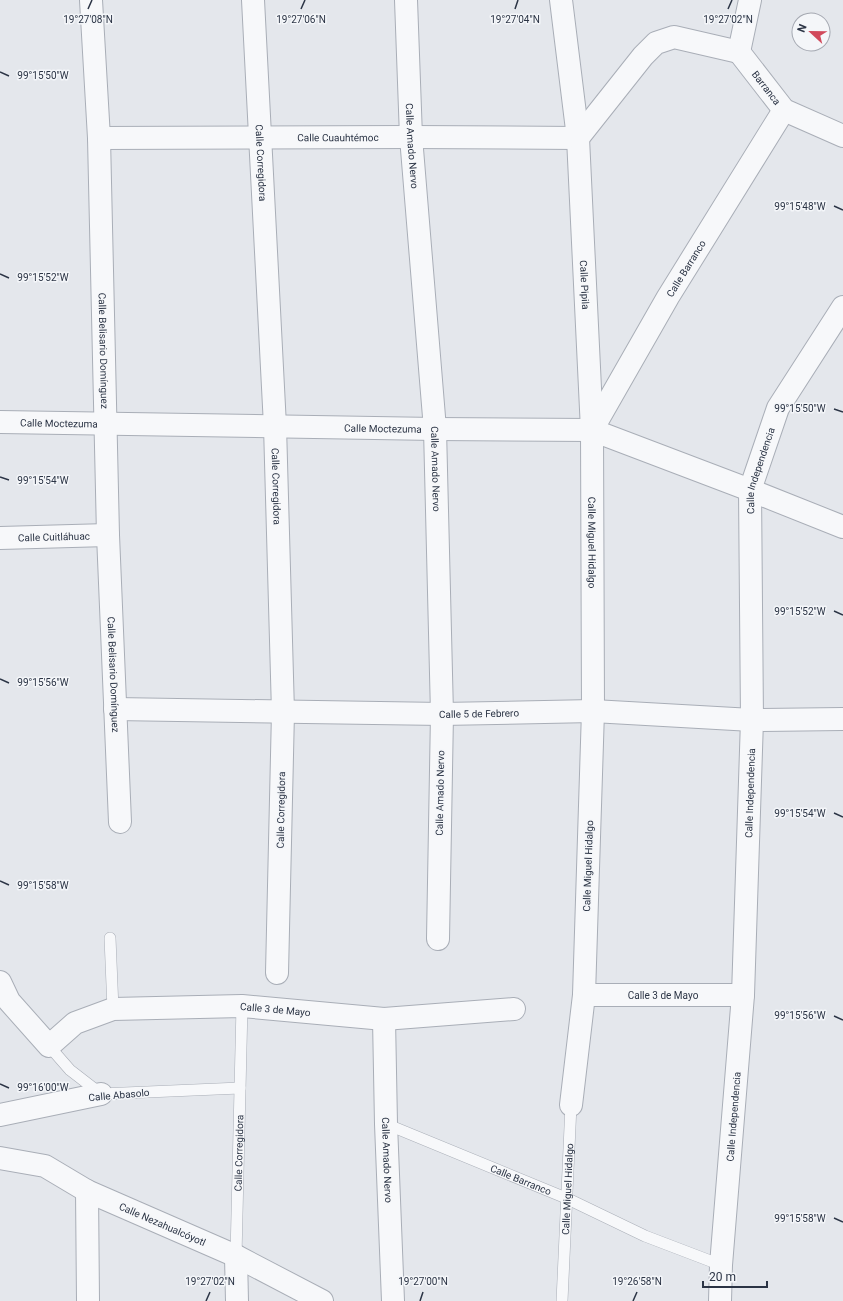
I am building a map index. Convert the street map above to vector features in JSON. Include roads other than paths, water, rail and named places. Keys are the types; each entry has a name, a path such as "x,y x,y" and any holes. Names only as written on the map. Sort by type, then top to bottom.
{"street":[{"name":"Calle Belisario Domínguez","path":"91,0 99,138 108,535 120,822"},
{"name":"Calle Corregidora","path":"253,0 275,426 282,712 278,973"},
{"name":"Calle Amado Nervo","path":"406,0 411,137 435,429 442,714 438,939"},
{"name":"Calle Pipila","path":"561,0 578,138 592,430"},
{"path":"578,138 643,56 656,43 674,37 739,52 750,0"},
{"name":"Barranca","path":"739,52 784,110 843,136"},
{"name":"Calle Barranco","path":"592,430 668,297 784,110"},
{"name":"Calle Cuauhtémoc","path":"99,138 578,138"},
{"name":"Calle Independencia","path":"720,1301 721,1264 743,995 752,720 750,490 778,408 843,307"},
{"name":"Calle Moctezuma","path":"0,422 592,430 750,490 843,528"},
{"name":"Calle Miguel Hidalgo","path":"571,1105 584,996 593,711 592,430"},
{"name":"Calle Cuitláhuac","path":"0,538 108,535"},
{"name":"Calle 5 de Febrero","path":"115,709 442,714 593,711 752,720 843,719"},
{"path":"0,982 9,1001 48,1046"},
{"name":"Calle 3 de Mayo","path":"584,996 743,995"},
{"name":"Calle 3 de Mayo","path":"48,1046 75,1023 113,1009 242,1006 384,1019 514,1009"},
{"name":"Calle Amado Nervo","path":"384,1019 386,1124 393,1301"},
{"name":"Calle Abasolo","path":"0,1115 101,1094"},
{"name":"Calle Nezahualcóyotl","path":"0,1158 45,1166 87,1191 236,1256 322,1301"},
{"path":"87,1191 88,1301"},
{"name":"Calle Corregidora","path":"236,1256 237,1301"}],"lane":[{"path":"110,938 113,1009"},
{"name":"Calle Corregidora","path":"236,1256 242,1006"},
{"path":"48,1046 70,1070 101,1094"},
{"name":"Calle Abasolo","path":"101,1094 240,1088"},
{"name":"Calle Miguel Hidalgo","path":"562,1301 571,1105"},
{"name":"Calle Barranco","path":"386,1124 566,1198 645,1236 721,1264"}]}
